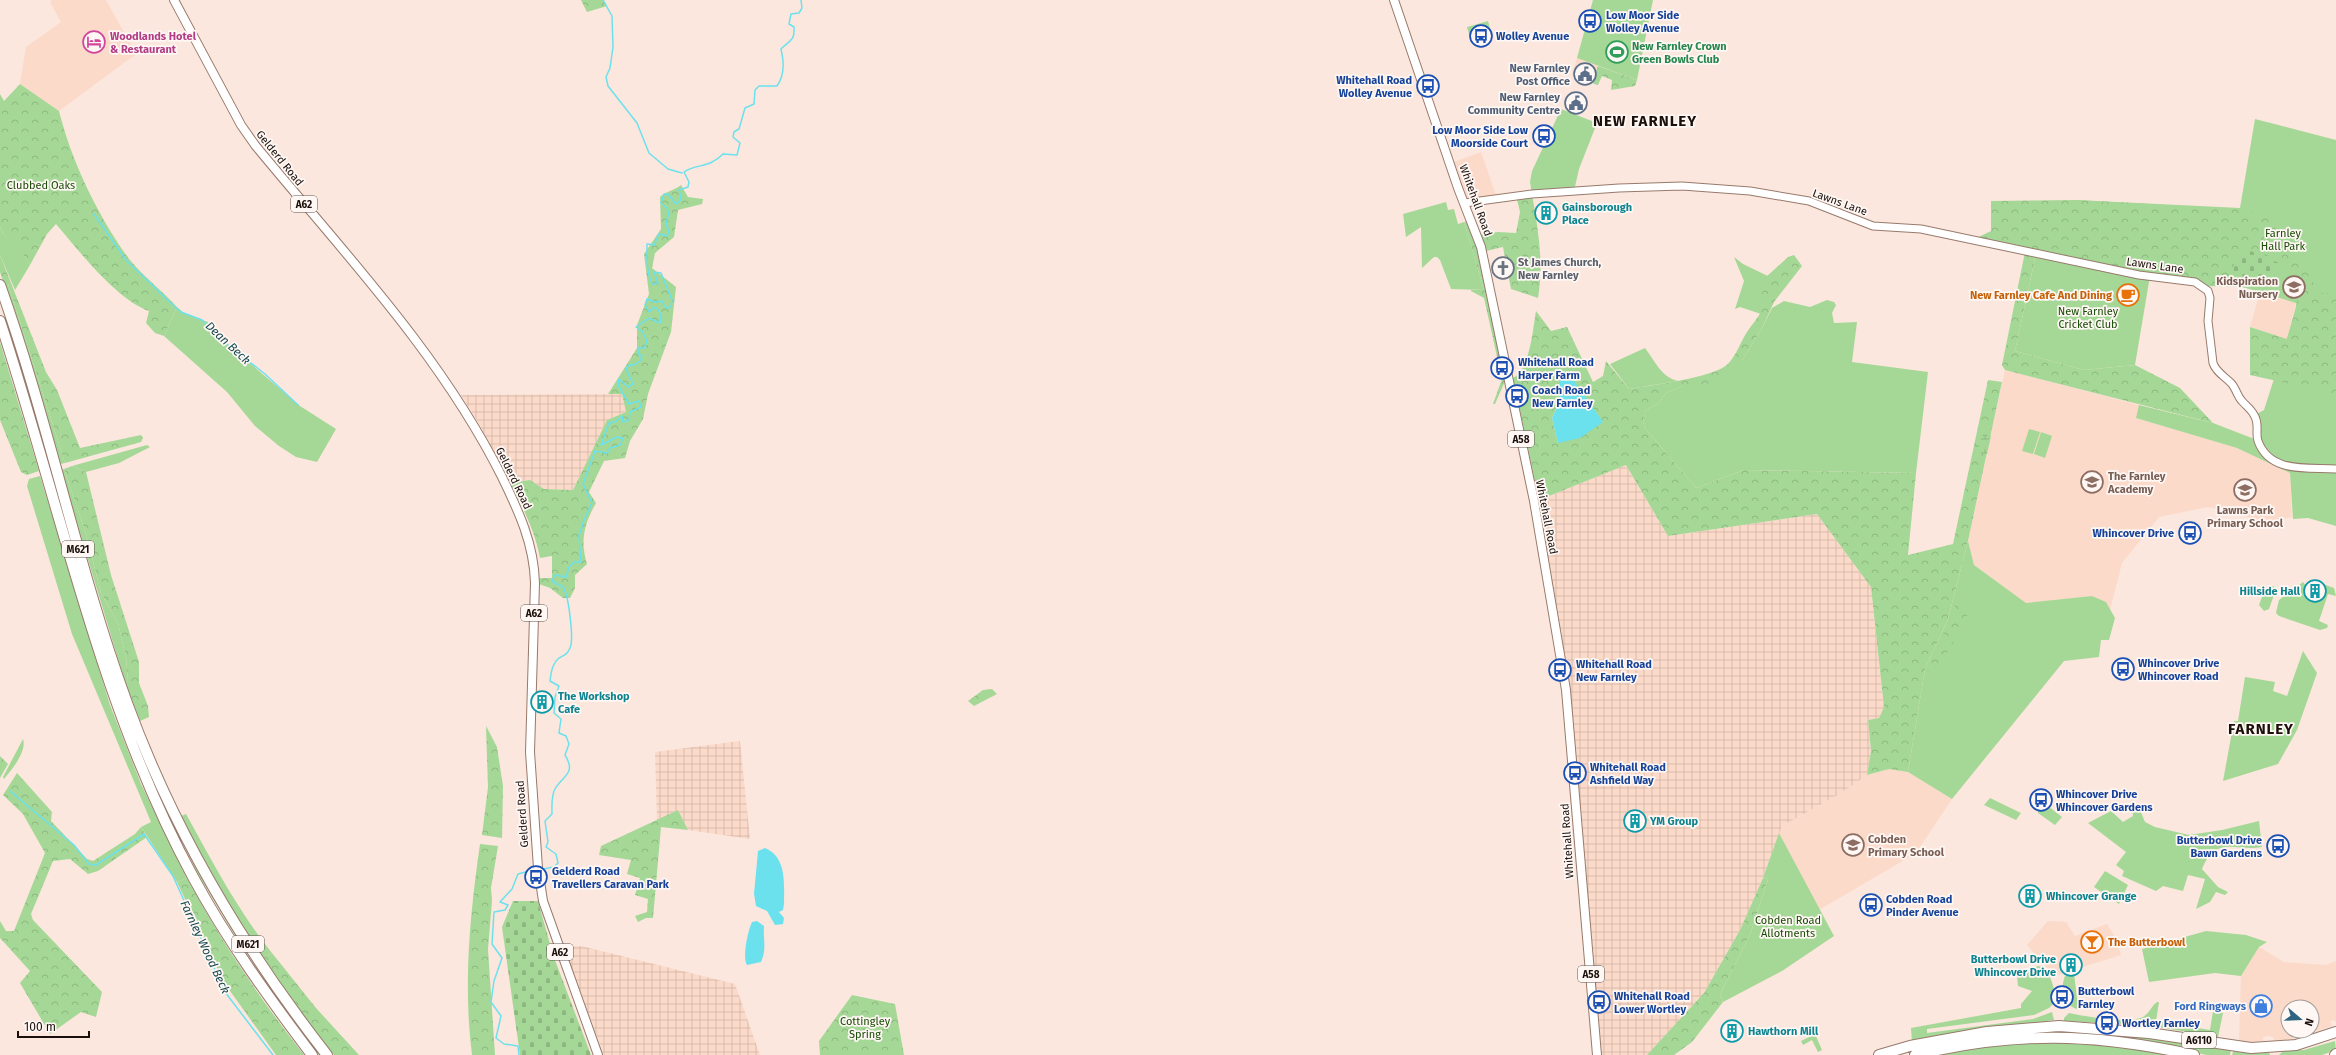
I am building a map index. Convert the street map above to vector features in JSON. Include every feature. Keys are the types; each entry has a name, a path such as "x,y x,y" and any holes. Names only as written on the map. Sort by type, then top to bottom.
{"highway":[{"name":"M621","path":"0,285 38,404 70,524 112,661 143,744 172,806 225,906 252,951 327,1055"},
{"name":"M621","path":"0,321 27,402 101,658 132,742 161,812 192,876 215,916 271,1001 312,1055"},
{"path":"2059,1026 2071,1037"},
{"name":"A6110","path":"1879,1055 1910,1046 1987,1032 2059,1026 2150,1032 2251,1048 2296,1045 2333,1036"},
{"name":"A6110","path":"1915,1055 1991,1040 2036,1037 2071,1037 2115,1040 2194,1055"},
{"path":"2276,1055 2282,1046"}],"main road":[{"name":"Gelderd Road","path":"174,0 241,124 255,145 374,288 455,394 489,450 524,522 534,564 535,583 531,675 530,752 532,801 538,868 543,901 598,1055"},
{"name":"Whitehall Road","path":"1394,0 1481,247 1534,502 1566,690 1597,1055"}],"street":[{"name":"Lawns Lane","path":"1465,203 1532,194 1619,188 1682,186 1750,191 1808,202 1873,226 1933,232 2132,274 2187,281 2203,286 2208,291 2210,298 2208,321 2215,369 2231,383 2241,401 2255,416 2258,424 2257,440 2273,461 2288,467 2336,469"}],"shaded area":[{"path":"52,0 106,0 136,54 59,111 20,84 26,47 61,22 50,2"},
{"path":"1577,58 1598,66 1592,83 1572,75"},
{"path":"1481,152 1497,198 1465,203 1451,163"},
{"path":"2260,292 2296,303 2287,339 2250,327"},
{"name":"The Farnley Academy","path":"2005,370 2139,405 2137,418 2237,448 2261,458 2290,473 2292,517 2262,522 2231,511 2208,507 2159,517 2122,563 2110,610 2106,602 2092,596 2026,603 1974,565 1968,541"},
{"path":"622,394 626,412 607,420 573,490 544,489 530,480 510,483 478,422 461,395"},
{"path":"1626,465 1668,536 1817,514 1871,587 1884,707 1879,718 1868,720 1871,751 1867,775 1841,793 1782,826 1763,878 1740,930 1704,993 1647,1055 1602,1055 1575,753 1565,664 1539,500"},
{"path":"740,741 750,839 688,830 678,810 657,821 655,752"},
{"name":"Cobden Primary School","path":"1889,769 1908,772 1952,799 1916,853 1819,910 1779,833 1782,826 1841,793 1867,775"},
{"path":"2048,921 2066,922 2075,936 2107,924 2116,939 2121,955 2054,976 2027,945"},
{"path":"572,946 581,946 735,984 760,1055 604,1055 566,954"},
{"path":"2259,947 2284,962 2326,965 2336,961 2336,1022 2334,1020 2330,1021 2332,1026 2320,1030 2320,999 2280,999 2280,1039 2291,1039 2274,1041 2273,1037 2268,1036 2263,1037 2263,1041 2250,1043 2239,1040 2241,976"}],"green space":[{"path":"581,0 604,0 607,6 587,12"},
{"path":"1593,0 1653,0 1637,80 1577,58"},
{"path":"1488,21 1491,32 1470,38 1467,27"},
{"path":"1598,66 1637,80 1635,86 1611,90 1612,80 1602,76 1598,85 1592,83"},
{"name":"Clubbed Oaks","path":"20,84 59,111 77,166 94,202 113,236 142,274 177,307 164,336 155,333 146,323 149,311 137,305 111,285 56,224 47,234 30,265 17,245 3,234 0,227 0,94 4,101"},
{"path":"1561,109 1597,123 1579,169 1574,191 1532,194 1530,182 1532,171"},
{"name":"Farnley Hall Park","path":"2255,119 2336,140 2336,526 2308,518 2293,519 2290,473 2237,448 2136,418 2139,405 2213,423 2257,440 2255,415 2264,410 2296,310 2296,303 2260,292 2261,289 2076,200 2240,208"},
{"path":"681,185 688,197 703,199 702,204 678,210 674,237 655,253 652,268 676,287 671,332 648,394 643,419 630,441 625,458 604,461 589,492 596,503 584,533 584,548 587,564 575,575 575,588 570,598 563,598 550,588 539,584 540,578 552,578 552,556 540,558 532,529 510,483 530,480 544,489 573,490 607,420 626,412 622,394 608,394 637,348 637,325 649,294 644,254 661,229 660,197"},
{"path":"1532,194 1540,259 1540,285 1538,298 1511,289 1503,247 1482,252 1477,235 1498,232 1516,233 1520,212 1516,195"},
{"name":"Farnley Hall Park","path":"2076,200 2240,209 2268,217 2278,232 2272,243 2305,268 2319,293 2334,293 2336,296 2336,394 2250,375 2250,327 2287,339 2304,277 2275,259 2241,247 2231,272 2270,287 2269,290 2261,289 2260,292 2242,287 2203,286 2036,254 2015,351 2084,370 2135,365 2180,388 2213,423 2005,370 2002,365 2025,252 1972,240 1991,231 1991,201"},
{"path":"1446,202 1448,210 1454,209 1458,224 1464,222 1484,290 1451,289 1440,260 1437,257 1434,257 1422,268 1421,227 1406,237 1403,214"},
{"path":"1468,221 1478,250 1506,379 1495,404 1493,404 1502,379 1484,298 1471,291 1484,290 1464,222"},
{"path":"0,227 3,234 17,244 30,265 15,290 0,255"},
{"path":"2241,247 2279,263 2270,287 2231,272"},
{"name":"New Farnley Cricket Club","path":"2036,254 2150,276 2135,365 2084,370 2015,351"},
{"path":"0,255 46,372 57,390 80,448 141,435 143,438 141,442 65,463 8,284 4,284 0,272"},
{"path":"1794,255 1802,266 1774,302 1762,328 1743,359 1726,378 1700,386 1683,386 1666,393 1659,403 1646,410 1643,421 1645,428 1696,488 1744,470 1916,473 1908,555 1953,544 1988,380 2002,382 1968,541 1948,619 1925,669 1908,772 1889,769 1867,775 1871,751 1868,720 1879,718 1884,707 1871,587 1817,514 1668,536 1626,465 1539,500 1513,378 1519,374 1527,358 1536,311 1551,331 1567,327 1593,382 1603,376 1606,361 1629,389 1696,377 1720,369 1728,364 1765,304 1760,298 1766,284 1765,278 1788,257","holes":["1560,401 1558,443 1552,418"]},
{"path":"1734,257 1743,264 1776,280 1761,314 1740,307 1735,309 1744,281"},
{"path":"4,284 8,284 65,463 60,464"},
{"path":"1827,300 1834,302 1836,305 1832,313 1834,323 1857,322 1852,362 1928,372 1916,473 1744,470 1696,488 1645,428 1643,421 1646,410 1659,403 1666,393 1683,386 1700,386 1743,359 1772,308 1784,301 1810,307"},
{"path":"0,303 27,386 99,628 190,854 254,963 322,1055 319,1055 299,1030 234,934 198,874 154,784 137,745 97,628"},
{"path":"177,307 185,314 208,322 224,341 300,406 336,429 317,462 296,457 279,446 255,426 227,392 164,336"},
{"path":"0,342 39,471 27,475 21,472 0,420"},
{"path":"1645,348 1655,363 1667,376 1678,381 1629,389 1610,364"},
{"path":"2029,429 2040,432 2033,454 2022,451"},
{"path":"2041,432 2052,436 2045,458 2034,454"},
{"path":"1977,436 1991,436 1987,454 1973,454"},
{"path":"147,445 150,447 119,463 86,472 72,466"},
{"path":"72,466 86,472 111,575 139,662 139,683 148,706 149,717 140,721 125,682 128,681 126,658 118,623 101,593 86,534 64,469"},
{"path":"64,469 86,534 101,593 118,623 126,658 128,681 125,682 61,470"},
{"path":"40,476 110,705 141,784 187,878 177,882 141,827 151,822 72,634 27,486 29,479"},
{"path":"1968,541 1974,565 2026,603 2092,596 2106,602 2115,618 2109,640 2101,640 2099,657 2064,661 1952,799 1908,772 1925,669 1948,619"},
{"path":"2303,582 2306,586 2305,597 2317,601 2323,584 2334,588 2336,596 2328,594 2319,621 2328,625 2327,628 2320,630 2279,616 2276,613 2279,600"},
{"path":"2270,585 2275,587 2275,592 2269,609 2264,611 2259,605 2265,589"},
{"path":"1963,603 1969,609 1965,621 1955,640 1926,686 1928,670 1956,604"},
{"path":"2303,651 2317,673 2297,730 2278,764 2223,781 2234,721 2238,721 2245,677 2275,682 2273,691 2287,696"},
{"path":"992,689 997,694 974,706 968,701 983,690"},
{"path":"486,726 497,747 503,786 502,838 482,835 488,787"},
{"path":"23,739 24,744 21,755 4,779 3,777"},
{"path":"0,756 8,764 0,778"},
{"path":"17,773 52,812 51,821 87,859 93,861 135,834 141,827 147,837 98,871 88,874 70,859 53,861 31,914 33,920 102,992 96,1017 81,1012 50,1034 20,983 30,971 0,938 0,921 6,931 14,931 45,853 23,814 3,795"},
{"path":"1990,798 2021,813 2016,820 1984,805"},
{"path":"2043,802 2062,817 2055,825 2038,813 2038,807"},
{"path":"2138,805 2145,822 2155,827 2189,835 2222,830 2259,821 2262,847 2228,847 2221,848 2214,852 2208,858 2202,869 2218,887 2228,892 2225,895 2216,892 2210,902 2196,909 2205,879 2188,875 2183,891 2163,886 2156,891 2122,876 2124,871 2116,865 2126,852 2088,823 2111,811 2123,822 2133,816 2132,809"},
{"path":"678,810 688,830 661,827 653,918 646,918 638,922 635,916 647,912 648,899 635,895 640,878 627,874 631,860 599,855 601,846"},
{"path":"186,814 237,903 272,953 261,958 209,871 181,816"},
{"name":"Cobden Road Allotments","path":"1779,833 1834,936 1782,971 1723,1002 1720,994 1750,935 1768,879 1763,878"},
{"path":"480,844 498,846 491,888 492,901 488,949 495,1055 472,1055 469,1028 469,949 473,897"},
{"path":"2105,871 2128,885 2119,904 2094,887"},
{"path":"187,878 213,924 242,969 272,1013 304,1055 276,1055 225,984 177,882"},
{"path":"1763,878 1768,879 1750,935 1720,994 1723,1002 1692,1042 1674,1055 1647,1055 1704,993 1740,930"},
{"path":"513,901 538,901 553,955 591,1055 520,1055 502,927"},
{"path":"2206,931 2246,935 2267,942 2259,947 2241,976 2215,973 2149,982 2142,949"},
{"path":"272,953 316,1008 359,1055 334,1055 261,958"},
{"path":"2038,966 2047,971 2051,979 2056,1001 2049,1008 2034,1015 1927,1029 1927,1033 2033,1019 2052,1012 2054,1020 2047,1021 2047,1025 1912,1043 1911,1028 2021,1008 2021,1004 2032,991 2018,986 2017,975"},
{"path":"2074,973 2077,1009 2069,1004 2063,991 2065,976"},
{"name":"Cottingley Spring","path":"852,995 895,1004 904,1055 820,1055 819,1041"},
{"path":"2159,1002 2156,1021 2210,1030 2213,1011 2223,1013 2218,1037 2145,1025 2064,1021 2064,1018 2069,1013 2117,1020 2137,1019 2143,1017 2149,1012 2153,1005"},
{"path":"2132,1033 2231,1049 2230,1055 2207,1055 2098,1034"},
{"path":"1815,1034 1822,1050 1818,1052 1812,1040 1803,1045 1801,1041"},
{"path":"2053,1036 2173,1055 1915,1055"},
{"path":"2335,1041 2336,1050 2322,1055 2279,1055 2284,1050 2304,1050"},
{"path":"2234,1049 2269,1052 2270,1055 2232,1055"}],"water":[{"path":"1567,371 1603,422 1580,438 1558,443 1552,418 1560,401 1559,380"},
{"path":"765,848 772,852 777,858 781,864 783,872 784,904 783,910 779,912 784,918 783,924 775,925 767,911 756,906 754,894 758,851"},
{"path":"757,921 764,926 764,953 761,962 747,965 745,950 747,937 752,922"}],"waterway":[{"path":"603,0 612,16 613,47 610,68 606,77 608,86 637,123 649,153 668,169 682,173"},
{"name":"Farnley Wood Beck","path":"543,869 554,867 558,863 556,854 546,847 548,842 545,821 552,814 554,792 569,771 568,761 565,755 569,744 566,736 559,733 561,719 554,713 555,697 559,686 550,681 553,666 559,658 567,653 570,648 570,618 567,599 563,587 552,581 555,575 566,577 569,567 574,562 581,562 579,536 584,520 592,503 583,484 595,451 607,453 610,448 620,445 623,438 617,437 601,445 609,423 615,422 622,416 623,422 629,420 630,412 641,407 639,401 629,404 618,385 619,379 628,387 633,384 626,369 629,365 634,365 640,361 642,356 638,354 638,348 644,348 647,341 642,331 636,327 649,318 660,323 661,315 657,308 653,308 649,312 645,305 647,299 655,302 662,301 666,308 671,307 672,300 661,273 654,272 658,283 652,284 650,279 647,264 647,244 654,245 659,234 667,236 669,232 666,223 669,213 667,208 661,203 664,194 668,194 676,204 681,200 679,190 688,187 689,182 684,172 713,162 723,154 737,155 740,143 733,137 734,132 739,129 745,108 754,104 755,90 759,86 777,86 780,82 783,73 783,58 781,49 793,38 794,27 789,24 791,14 799,13 802,8 801,0"},
{"name":"Dean Beck","path":"94,214 126,260 174,306 181,312 202,320 223,341 265,374 298,405"},
{"name":"Farnley Wood Beck","path":"10,791 74,845 89,864 96,865 144,834 173,876 225,992 273,1055"},
{"name":"Farnley Wood Beck","path":"519,1055 518,1046 504,1044 496,1038 501,1016 491,1002 494,981 502,958 492,944 494,912 505,910 508,905 500,902 512,889 518,874 533,870"}],"place":[{"name":"Low Moor Side Wolley Avenue","path":"1590,21"},
{"name":"Wolley Avenue","path":"1481,36"},
{"name":"Woodlands Hotel & Restaurant","path":"94,42"},
{"name":"New Farnley Crown Green Bowls Club","path":"1617,52"},
{"name":"New Farnley Post Office","path":"1585,74"},
{"name":"Whitehall Road Wolley Avenue","path":"1428,86"},
{"name":"New Farnley Community Centre","path":"1576,103"},
{"name":"Low Moor Side Low Moorside Court","path":"1544,136"},
{"name":"Gainsborough Place","path":"1546,213"},
{"name":"St James Church, New Farnley","path":"1503,268"},
{"name":"Kidspiration Nursery","path":"2294,287"},
{"name":"New Farnley Cafe And Dining","path":"2128,295"},
{"name":"Whitehall Road Harper Farm","path":"1502,368"},
{"name":"Coach Road New Farnley","path":"1517,396"},
{"name":"The Farnley Academy","path":"2092,482"},
{"name":"Lawns Park Primary School","path":"2245,490"},
{"name":"Whincover Drive","path":"2190,533"},
{"name":"Hillside Hall","path":"2315,591"},
{"name":"Whincover Drive Whincover Road","path":"2123,669"},
{"name":"Whitehall Road New Farnley","path":"1560,670"},
{"name":"The Workshop Cafe","path":"542,702"},
{"name":"Whitehall Road Ashfield Way","path":"1575,773"},
{"name":"Whincover Drive Whincover Gardens","path":"2041,800"},
{"name":"YM Group","path":"1635,821"},
{"name":"Cobden Primary School","path":"1853,845"},
{"name":"Butterbowl Drive Bawn Gardens","path":"2278,846"},
{"name":"Gelderd Road Travellers Caravan Park","path":"536,877"},
{"name":"Whincover Grange","path":"2030,896"},
{"name":"Cobden Road Pinder Avenue","path":"1871,905"},
{"name":"The Butterbowl","path":"2092,942"},
{"name":"Butterbowl Drive Whincover Drive","path":"2071,965"},
{"name":"Butterbowl Farnley","path":"2062,997"},
{"name":"Whitehall Road Lower Wortley","path":"1599,1002"},
{"name":"Ford Ringways","path":"2261,1006"},
{"name":"Wortley Farnley","path":"2107,1023"},
{"name":"Hawthorn Mill","path":"1732,1031"}],"district":[{"name":"NEW FARNLEY","path":"1645,121"},
{"name":"FARNLEY","path":"2261,729"}]}
